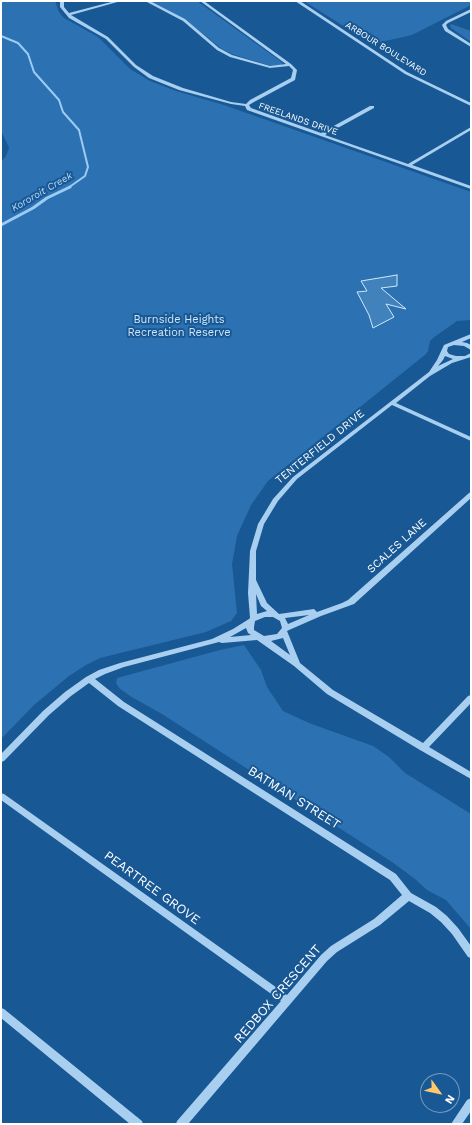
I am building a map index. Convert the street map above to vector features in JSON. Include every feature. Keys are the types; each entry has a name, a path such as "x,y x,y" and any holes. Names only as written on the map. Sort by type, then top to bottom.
{"street":[{"path":"62,1 62,7 74,20 107,38 135,66 160,81 231,104 247,105"},
{"path":"68,15 118,1"},
{"path":"147,1 184,20 218,49 231,56 270,67 290,65"},
{"path":"202,1 290,65"},
{"name":"ARBOUR BOULEVARD","path":"297,1 406,73 470,105"},
{"path":"471,10 447,22 444,26 446,30 471,46"},
{"name":"FREELANDS DRIVE","path":"290,65 295,70 293,79 247,105 247,108 471,188"},
{"path":"322,135 372,107"},
{"path":"408,166 470,129"},
{"path":"452,343 471,336"},
{"path":"452,343 465,344 471,348"},
{"name":"TENTERFIELD DRIVE","path":"428,375 438,364 446,346 452,343"},
{"path":"444,352 451,357 471,360"},
{"name":"TENTERFIELD DRIVE","path":"253,619 253,551 261,524 275,500 295,478 428,375 450,362 471,354"},
{"path":"392,403 471,439"},
{"name":"SCALES LANE","path":"285,630 345,605 358,596 471,494"},
{"name":"TENTERFIELD DRIVE","path":"252,579 264,604 277,615"},
{"name":"SCALES LANE","path":"277,615 334,609"},
{"path":"1,759 54,706 89,679 117,666 214,641 236,631 253,619 264,614 277,615 286,624 285,630 298,664"},
{"path":"253,619 250,627 251,631 298,664 330,692 471,776"},
{"path":"214,641 275,638 285,630"},
{"name":"BATMAN STREET","path":"89,679 121,704 393,877 408,896 433,910 444,919 455,931 471,954"},
{"path":"423,748 471,698"},
{"name":"PEARTREE GROVE","path":"1,796 288,1001"},
{"name":"REDBOX CRESCENT","path":"181,1124 324,958 334,949 377,922 408,896"},
{"path":"1,1012 138,1124"},
{"path":"456,1124 471,1104"}],"green space":[{"name":"Burnside Heights Recreation Reserve","path":"1,1 55,1 59,12 64,18 98,37 130,69 150,81 176,91 224,105 471,192 471,320 457,321 433,338 430,341 426,354 268,481 251,505 237,536 232,564 237,613 231,621 206,632 100,658 86,665 69,676 34,705 1,739 1,162 6,156 9,148 1,130"},
{"path":"150,1 197,1 283,63 280,66 271,66 232,54 222,49 184,19"},
{"path":"304,1 471,1 471,5 412,35 372,44"},
{"path":"451,24 471,31 471,42 451,28"},
{"path":"244,645 261,670 267,687 283,711 309,723 373,746 389,757 405,773 471,814 471,929 446,900 427,890 392,862 162,714 130,696 119,688 116,683 117,678"}],"building":[{"path":"397,275 397,286 381,288 406,309 386,304 394,317 373,328 369,315 357,292 367,291 361,281"}],"waterway":[{"name":"Kororoit Creek","path":"1,36 18,43 28,54 34,72 59,100 63,112 79,130 88,167 85,176 68,188"},
{"name":"Kororoit Creek","path":"1,225 33,208 47,198 68,188"}]}
